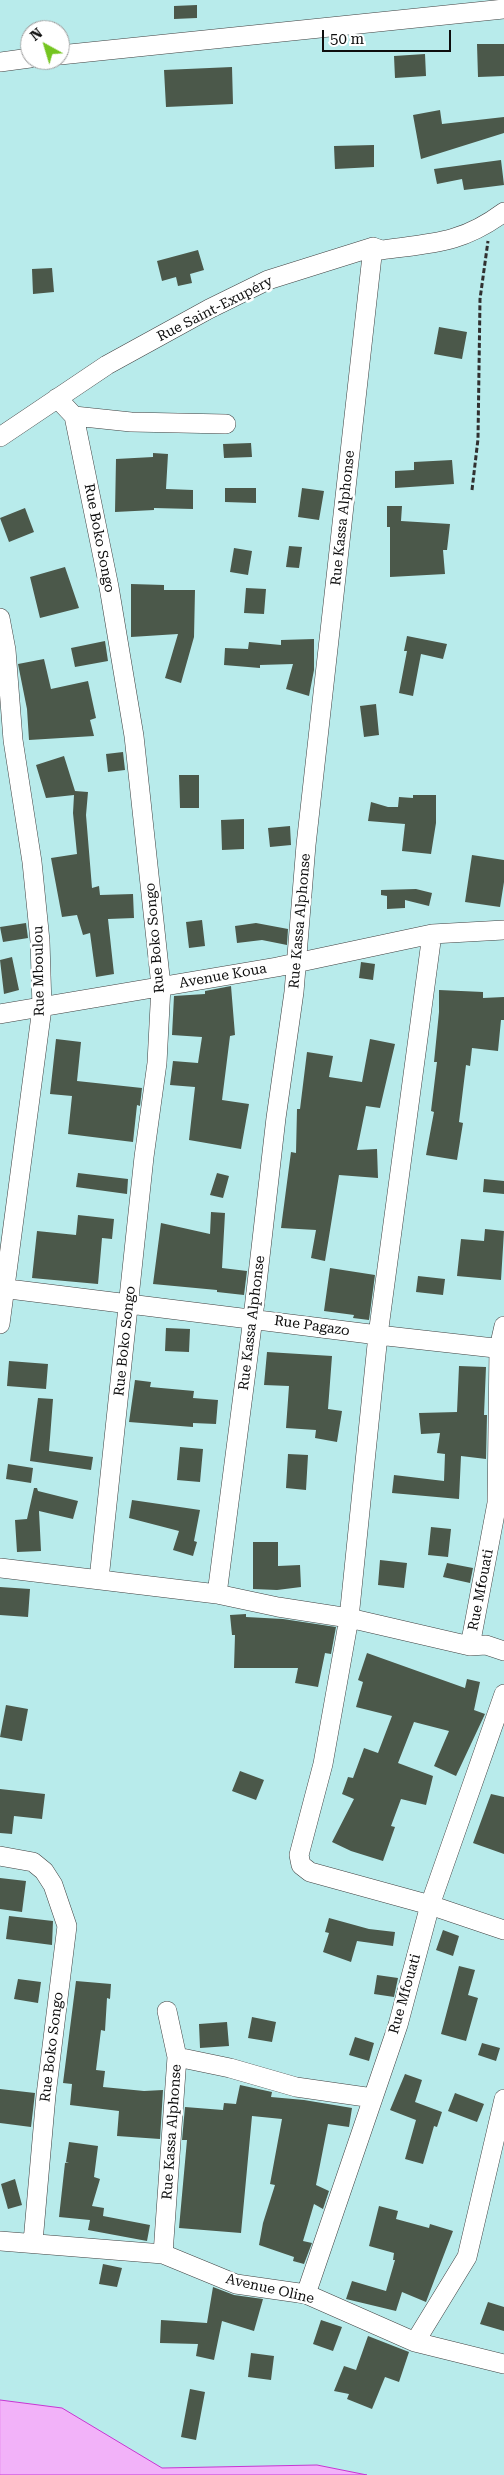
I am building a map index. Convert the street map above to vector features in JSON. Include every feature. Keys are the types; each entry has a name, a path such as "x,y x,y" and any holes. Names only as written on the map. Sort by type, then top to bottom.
{"street":[{"path":"70,54 504,9"},
{"path":"0,62 20,59"},
{"name":"Rue Saint-Exupéry","path":"0,437 107,365 209,309 268,280 373,247 381,250 441,242 462,237 486,225 504,212"},
{"name":"Rue Kassa Alphonse","path":"217,1594 297,961 306,845 373,247"},
{"path":"57,398 74,416 131,422 226,424"},
{"name":"Rue Boko Songo","path":"74,416 108,587 134,736 161,986 157,1063 144,1157 130,1306 99,1579"},
{"name":"Rue Mboulou","path":"0,618 6,650 13,740 32,862 40,941 42,1008 2,1288 0,1324"},
{"name":"Avenue Koua","path":"0,1014 277,967 297,961 432,934 504,930"},
{"path":"432,934 378,1336 349,1618 323,1764 299,1855 301,1865 310,1872 430,1905 504,1930"},
{"name":"Rue Pagazo","path":"2,1288 130,1306 253,1318 378,1336 501,1348"},
{"name":"Rue Mfouati","path":"470,1646 497,1503 501,1348 504,1326"},
{"path":"0,1568 217,1594 278,1607 349,1618 470,1646 486,1645 504,1651"},
{"name":"Rue Mfouati","path":"306,2294 398,2025 430,1905 504,1694"},
{"name":"Rue Boko Songo","path":"0,1856 33,1862 44,1871 52,1885 67,1926 46,2095 33,2242"},
{"name":"Rue Kassa Alphonse","path":"163,2254 177,2057 167,2011"},
{"path":"177,2057 230,2068 296,2086 373,2098"},
{"path":"415,2342 467,2257 504,2099"},
{"name":"Avenue Oline","path":"0,2240 163,2254 236,2284 306,2294 415,2342 504,2364"}],"path":[{"path":"472,490 478,439 480,299 489,246 486,225"}],"shaded area":[{"path":"0,0 504,0 504,2475 0,2475"},
{"path":"0,2400 62,2408 162,2468 317,2465 367,2475 0,2475"}],"building":[{"path":"197,5 197,18 174,19 174,6"},
{"path":"477,44 504,44 504,76 478,77"},
{"path":"425,54 426,76 395,78 394,56"},
{"path":"232,67 233,104 166,107 164,70"},
{"path":"440,110 442,124 504,117 504,133 421,159 413,115"},
{"path":"374,145 374,167 335,169 334,146"},
{"path":"501,160 504,185 464,190 462,179 437,184 434,169"},
{"path":"198,250 204,270 190,274 192,283 178,286 176,277 162,281 157,261"},
{"path":"52,268 54,292 33,294 32,269"},
{"path":"439,327 467,332 462,359 434,354"},
{"path":"251,443 252,457 224,458 223,444"},
{"path":"153,453 168,454 166,489 193,490 193,509 154,508 154,510 115,512 116,459 153,457"},
{"path":"452,460 454,484 395,488 395,471 414,470 414,462"},
{"path":"225,488 256,488 256,503 225,502"},
{"path":"302,488 324,491 319,520 298,517"},
{"path":"387,506 402,506 401,521 450,524 447,550 443,550 445,574 390,577 390,527 387,527"},
{"path":"25,508 34,532 9,542 0,518"},
{"path":"289,546 302,547 299,568 286,567"},
{"path":"234,548 252,551 248,575 230,572"},
{"path":"65,567 79,608 40,618 30,577"},
{"path":"131,584 164,585 164,590 195,590 194,637 181,683 165,678 178,634 131,637"},
{"path":"246,588 266,589 264,614 244,613"},
{"path":"407,636 447,644 443,659 421,654 413,696 399,693 407,651 404,651"},
{"path":"314,639 314,670 309,696 286,689 293,664 260,665 260,668 224,665 225,648 248,649 249,642 281,645 281,640"},
{"path":"105,641 108,661 75,667 71,648"},
{"path":"44,659 51,689 88,681 96,718 90,720 94,736 29,740 27,709 18,664"},
{"path":"376,704 379,735 364,737 360,706"},
{"path":"123,752 125,770 108,772 106,754"},
{"path":"64,756 75,791 88,792 86,815 92,888 99,886 100,895 133,894 134,918 108,919 114,974 96,977 90,933 83,935 77,915 62,917 51,858 77,854 73,813 74,795 46,798 36,765"},
{"path":"179,775 199,775 199,808 180,808"},
{"path":"413,795 436,795 436,823 431,854 402,851 405,824 368,821 371,802 388,807 398,807 399,797 413,798"},
{"path":"244,819 244,849 222,850 221,820"},
{"path":"290,826 291,845 270,847 268,828"},
{"path":"472,855 504,860 504,882 500,907 465,902"},
{"path":"416,889 432,893 429,906 405,900 405,908 387,909 387,896 381,895 381,890"},
{"path":"202,920 205,946 189,948 186,922"},
{"path":"26,923 28,938 3,942 0,927"},
{"path":"256,923 288,929 287,945 262,940 237,943 235,926"},
{"path":"12,957 19,990 4,994 0,960"},
{"path":"361,962 375,964 373,980 359,978"},
{"path":"231,986 235,1035 230,1036 222,1100 249,1104 241,1149 189,1140 195,1087 170,1085 173,1061 198,1063 202,1037 172,1035 174,996 205,994 205,991"},
{"path":"439,990 483,992 483,998 504,997 504,1020 501,1020 498,1051 472,1048 470,1066 466,1065 459,1122 463,1123 457,1160 426,1155 434,1112 431,1111 437,1062 434,1062 439,1012"},
{"path":"56,1039 81,1042 77,1081 142,1088 140,1106 137,1105 133,1142 68,1134 72,1096 50,1094"},
{"path":"370,1039 395,1044 380,1108 366,1106 357,1150 377,1149 378,1178 339,1175 325,1261 311,1258 316,1230 281,1228 291,1152 296,1153 297,1109 300,1109 307,1052 333,1056 329,1077 362,1082"},
{"path":"78,1173 128,1179 127,1194 76,1187"},
{"path":"217,1173 229,1176 223,1198 210,1195"},
{"path":"484,1179 504,1181 504,1194 483,1192"},
{"path":"211,1212 225,1213 222,1268 247,1271 244,1295 217,1292 217,1290 153,1284 161,1223 210,1234"},
{"path":"78,1215 114,1219 112,1239 102,1238 98,1284 32,1278 37,1231 76,1235"},
{"path":"485,1229 504,1231 501,1280 457,1276 461,1239 484,1241"},
{"path":"330,1268 375,1275 369,1320 353,1318 354,1315 324,1311"},
{"path":"418,1276 445,1279 443,1295 416,1292"},
{"path":"166,1328 190,1329 189,1352 165,1351"},
{"path":"267,1352 332,1356 328,1409 342,1411 337,1442 315,1438 316,1430 286,1428 289,1386 264,1385"},
{"path":"9,1361 48,1364 46,1389 7,1386"},
{"path":"459,1366 486,1367 484,1415 487,1415 486,1459 461,1456 459,1499 392,1493 394,1475 444,1481 445,1454 437,1453 440,1433 421,1434 419,1413 457,1412"},
{"path":"135,1380 151,1382 150,1387 194,1391 193,1398 218,1400 216,1424 193,1423 193,1427 129,1422"},
{"path":"38,1398 53,1399 49,1451 93,1457 91,1470 30,1461"},
{"path":"180,1447 203,1449 200,1482 177,1480"},
{"path":"288,1454 308,1455 306,1490 286,1488"},
{"path":"8,1464 33,1468 31,1483 6,1479"},
{"path":"34,1488 37,1488 38,1491 78,1501 73,1519 39,1511 41,1551 17,1552 15,1520 27,1519"},
{"path":"132,1500 200,1510 194,1541 197,1542 193,1556 173,1550 179,1531 129,1518"},
{"path":"431,1527 451,1529 448,1557 428,1555"},
{"path":"253,1542 278,1542 278,1566 300,1565 301,1587 277,1590 253,1589"},
{"path":"380,1560 407,1563 404,1588 378,1585"},
{"path":"447,1563 473,1568 470,1583 443,1577"},
{"path":"0,1587 30,1589 28,1617 0,1615"},
{"path":"246,1614 246,1617 283,1619 336,1627 331,1654 325,1653 318,1687 295,1683 298,1668 234,1668 235,1635 232,1635 230,1615"},
{"path":"367,1653 465,1688 467,1679 480,1682 474,1710 485,1714 456,1776 434,1766 449,1731 414,1722 398,1763 433,1776 426,1805 401,1799 391,1826 395,1827 383,1861 351,1851 332,1842 354,1799 342,1794 348,1777 353,1778 364,1748 378,1753 392,1716 356,1707 363,1682 358,1680"},
{"path":"6,1705 28,1709 22,1741 0,1737"},
{"path":"240,1771 264,1780 256,1800 232,1791"},
{"path":"0,1789 45,1794 42,1819 14,1816 12,1834 0,1833"},
{"path":"491,1794 504,1797 504,1854 473,1843"},
{"path":"0,1878 26,1881 22,1912 0,1909"},
{"path":"9,1916 53,1921 52,1945 6,1939"},
{"path":"329,1918 369,1929 395,1932 393,1946 357,1941 351,1962 323,1952 329,1933 325,1932"},
{"path":"443,1930 459,1936 453,1956 436,1950"},
{"path":"459,1966 475,1970 468,1995 478,1998 466,2041 441,2034"},
{"path":"377,1975 398,1978 394,1997 374,1994"},
{"path":"18,1979 41,1982 38,2003 14,1999"},
{"path":"76,1981 111,1984 110,1999 107,1998 105,2031 101,2030 96,2070 105,2071 103,2087 144,2091 163,2090 160,2139 117,2136 119,2111 70,2105 72,2084 63,2083"},
{"path":"252,2017 276,2022 272,2042 248,2038"},
{"path":"227,2022 229,2046 200,2048 199,2024"},
{"path":"355,2037 374,2043 369,2061 349,2055"},
{"path":"482,2043 500,2048 496,2061 478,2055"},
{"path":"405,2074 422,2080 415,2102 442,2112 437,2127 434,2126 423,2164 405,2159 416,2120 390,2110"},
{"path":"240,2085 272,2092 271,2097 352,2108 349,2127 328,2124 316,2185 329,2191 323,2209 314,2204 303,2241 312,2243 304,2264 293,2261 294,2257 259,2245 263,2223 275,2185 270,2184 282,2119 252,2116 241,2233 179,2228 187,2140 182,2140 185,2107 223,2110 224,2103 236,2104"},
{"path":"0,2089 35,2093 31,2127 0,2123"},
{"path":"455,2093 484,2104 477,2122 448,2111"},
{"path":"69,2142 98,2146 94,2177 100,2179 92,2206 104,2208 103,2216 150,2225 147,2241 88,2230 90,2220 59,2217 65,2163 69,2162 66,2162"},
{"path":"15,2179 22,2205 8,2209 1,2184"},
{"path":"379,2206 398,2211 396,2219 429,2228 430,2224 453,2231 426,2302 402,2292 396,2311 346,2299 352,2281 386,2291 395,2260 393,2260 394,2253 369,2246"},
{"path":"103,2264 122,2268 117,2287 99,2284"},
{"path":"213,2287 234,2295 263,2299 254,2331 222,2321 214,2360 196,2356 198,2344 160,2343 161,2320 207,2323"},
{"path":"488,2302 504,2307 504,2331 480,2324"},
{"path":"321,2320 342,2327 333,2351 313,2344"},
{"path":"368,2336 409,2352 399,2382 385,2377 372,2409 347,2399 349,2394 334,2391 344,2366 356,2370"},
{"path":"251,2353 274,2356 271,2380 248,2377"},
{"path":"190,2389 205,2392 196,2440 181,2437"}]}
